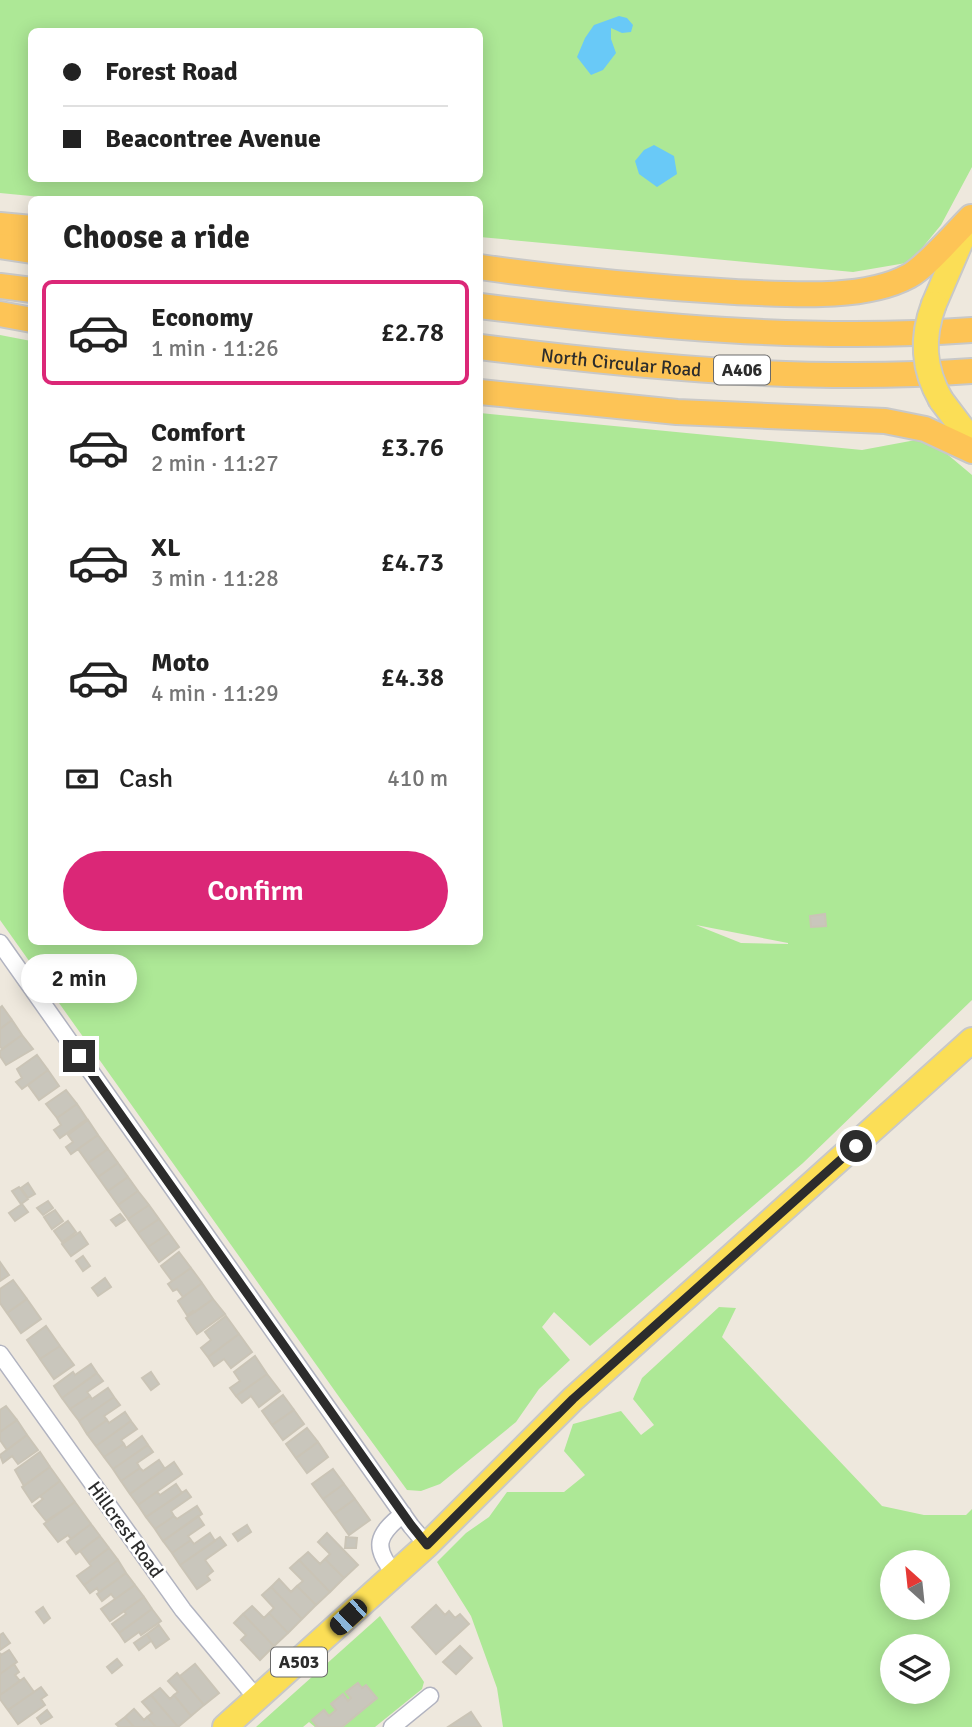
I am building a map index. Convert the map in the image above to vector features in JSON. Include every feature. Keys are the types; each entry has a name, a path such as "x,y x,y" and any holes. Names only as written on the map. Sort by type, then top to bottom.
{"highway":[{"path":"483,267 664,288 764,293 853,292 887,284 912,274 971,216"},
{"path":"0,225 28,228"},
{"path":"0,246 28,250"},
{"path":"0,286 28,290"},
{"name":"North Circular Road","path":"483,306 599,320 714,329 830,334 972,330"},
{"path":"0,314 28,319"},
{"name":"North Circular Road","path":"483,346 596,361 712,369 887,374 972,371"},
{"path":"483,392 677,412 885,421 925,429 972,451"}],"main road":[{"path":"971,216 934,304 926,328 925,353 930,378 941,400 972,441"},
{"name":"A503","path":"225,1727 427,1545 573,1399 972,1040"}],"street":[{"path":"0,943 427,1545"},
{"name":"Hillcrest Road","path":"0,1354 183,1610 258,1700"},
{"path":"395,1574 381,1556 380,1541 384,1531 403,1514"},
{"path":"392,1727 430,1696"}],"green space":[{"path":"0,0 972,0 972,167 941,225 906,263 853,272 483,237 483,196 31,196 0,193"},
{"path":"0,335 28,340 28,945 483,945 483,413 862,450 921,439 947,454 972,475 972,1000 803,1163 590,1346 554,1312 542,1327 570,1360 539,1389 516,1422 440,1484 421,1491 407,1490 0,920","holes":["696,925 788,943 741,943"]},
{"path":"719,1307 736,1308 722,1337 882,1506 924,1515 966,1515 972,1509 972,1727 503,1727 497,1688 471,1616 437,1562 466,1533 489,1517 507,1492 564,1492 585,1475 564,1451 573,1424 621,1411 641,1435 654,1425 633,1399 642,1378"},
{"path":"380,1616 424,1682 422,1689 375,1727 342,1727 362,1688 357,1683 346,1692 351,1698 348,1701 343,1695 336,1710 329,1716 324,1710 312,1720 317,1726 315,1727 309,1722 303,1727 256,1727"}],"water":[{"path":"619,16 627,18 633,25 631,32 622,33 611,28 611,39 616,53 603,70 591,75 577,57 585,38 594,25"},
{"path":"654,145 674,156 677,174 657,187 639,174 635,161 644,150"}],"building":[{"path":"825,914 826,926 811,927 810,916"},
{"path":"2,1006 12,1020 0,1029 0,1008"},
{"path":"12,1020 22,1035 2,1049 0,1029"},
{"path":"22,1035 33,1049 6,1065 0,1051"},
{"path":"37,1055 48,1070 22,1089 16,1082 22,1078 17,1069"},
{"path":"48,1070 59,1086 39,1100 28,1085"},
{"path":"66,1090 77,1104 57,1118 46,1104"},
{"path":"77,1104 87,1119 60,1138 54,1130 61,1125 57,1118"},
{"path":"88,1120 98,1135 71,1154 66,1147 73,1142 68,1135"},
{"path":"98,1135 108,1149 88,1163 78,1149"},
{"path":"108,1149 118,1163 98,1177 88,1163"},
{"path":"118,1163 128,1177 108,1191 98,1177"},
{"path":"128,1177 138,1191 118,1205 108,1191"},
{"path":"28,1183 35,1194 28,1198 21,1188"},
{"path":"19,1187 28,1199 21,1204 12,1191"},
{"path":"138,1191 149,1205 128,1219 118,1205"},
{"path":"48,1201 53,1208 43,1215 37,1208"},
{"path":"22,1204 28,1212 15,1221 9,1213"},
{"path":"149,1205 159,1219 138,1233 128,1219"},
{"path":"55,1210 63,1221 52,1229 44,1217"},
{"path":"120,1214 125,1220 116,1226 111,1220"},
{"path":"159,1219 169,1233 148,1247 138,1233"},
{"path":"68,1221 76,1232 62,1242 54,1231"},
{"path":"80,1232 88,1244 71,1256 62,1244"},
{"path":"169,1233 179,1247 159,1262 148,1247"},
{"path":"179,1252 191,1268 172,1281 161,1266"},
{"path":"83,1256 90,1266 83,1271 76,1261"},
{"path":"0,1262 9,1275 0,1281"},
{"path":"191,1268 202,1283 183,1297 177,1289 173,1291 168,1284"},
{"path":"105,1278 111,1287 98,1296 92,1288"},
{"path":"13,1280 27,1299 7,1313 0,1303 0,1289"},
{"path":"202,1283 213,1299 187,1315 178,1301"},
{"path":"27,1299 41,1319 21,1333 7,1313"},
{"path":"213,1299 225,1314 197,1334 186,1318"},
{"path":"226,1316 239,1334 208,1357 201,1348 211,1340 205,1332"},
{"path":"46,1326 60,1346 40,1359 27,1340"},
{"path":"239,1334 252,1352 231,1368 224,1359 214,1366 208,1357"},
{"path":"60,1346 74,1365 54,1379 40,1359"},
{"path":"255,1356 267,1374 236,1396 230,1388 240,1381 234,1372"},
{"path":"91,1364 97,1373 62,1398 54,1386 73,1372 75,1375"},
{"path":"151,1372 159,1384 151,1390 142,1378"},
{"path":"97,1373 103,1381 87,1392 90,1396 70,1409 62,1398"},
{"path":"267,1374 280,1391 259,1407 251,1396 242,1403 236,1396"},
{"path":"108,1388 114,1397 79,1421 70,1409"},
{"path":"283,1395 294,1410 272,1425 262,1411"},
{"path":"114,1397 120,1405 104,1416 107,1420 87,1434 79,1421"},
{"path":"6,1406 17,1420 0,1432 0,1410"},
{"path":"294,1410 304,1424 283,1440 272,1425"},
{"path":"125,1412 131,1421 96,1446 87,1434"},
{"path":"17,1420 27,1435 7,1450 0,1440 0,1432"},
{"path":"131,1421 137,1429 121,1440 124,1444 104,1457 96,1446"},
{"path":"307,1428 318,1442 296,1458 286,1444"},
{"path":"27,1435 38,1450 18,1464 12,1456 3,1463 0,1455"},
{"path":"142,1436 148,1445 113,1469 104,1457 124,1444 126,1448"},
{"path":"318,1442 328,1457 307,1473 296,1458"},
{"path":"148,1445 153,1452 137,1463 140,1468 121,1481 113,1469"},
{"path":"40,1452 50,1467 24,1486 15,1470"},
{"path":"159,1460 165,1469 130,1494 121,1481 140,1468 143,1471"},
{"path":"174,1462 182,1474 138,1505 130,1494"},
{"path":"50,1467 60,1481 32,1502 22,1487"},
{"path":"333,1469 344,1484 323,1499 312,1484"},
{"path":"60,1481 75,1502 46,1521 34,1506 43,1499 40,1496"},
{"path":"176,1484 182,1493 146,1517 138,1505 157,1492 160,1495"},
{"path":"344,1484 355,1499 334,1514 323,1499"},
{"path":"186,1490 191,1497 171,1511 174,1516 155,1529 146,1517"},
{"path":"355,1499 370,1520 349,1535 334,1514"},
{"path":"75,1502 91,1524 71,1539 68,1535 58,1542 44,1524"},
{"path":"197,1506 202,1514 163,1541 155,1529 174,1516 177,1519"},
{"path":"198,1516 204,1525 188,1536 191,1540 172,1553 163,1541"},
{"path":"91,1524 100,1536 76,1554 67,1542"},
{"path":"247,1525 251,1532 238,1541 233,1534"},
{"path":"210,1533 215,1541 180,1565 172,1553 191,1540 194,1544"},
{"path":"327,1533 358,1565 344,1578 325,1559 330,1554 318,1542"},
{"path":"100,1536 109,1548 89,1563 80,1551"},
{"path":"220,1537 226,1545 205,1560 213,1571 207,1576 210,1580 197,1589 180,1565"},
{"path":"346,1537 357,1538 356,1548 345,1548"},
{"path":"109,1548 118,1560 84,1585 77,1576"},
{"path":"308,1552 320,1564 325,1559 344,1578 330,1592 299,1560"},
{"path":"118,1560 126,1573 99,1592 97,1588 90,1593 84,1585"},
{"path":"299,1560 330,1592 316,1605 297,1586 303,1581 290,1568"},
{"path":"126,1573 135,1585 115,1599 111,1594 102,1601 97,1594"},
{"path":"279,1579 291,1592 297,1586 316,1605 302,1619 271,1587"},
{"path":"135,1585 144,1597 110,1621 101,1609"},
{"path":"271,1587 302,1619 288,1633 269,1613 274,1608 262,1595"},
{"path":"144,1597 152,1609 119,1633 112,1624 126,1614 124,1611"},
{"path":"436,1605 445,1615 449,1611 455,1618 460,1614 469,1624 436,1654 412,1627"},
{"path":"252,1606 264,1618 269,1613 288,1633 274,1646 243,1614"},
{"path":"43,1607 50,1618 44,1623 36,1612"},
{"path":"152,1609 161,1621 125,1642 119,1633"},
{"path":"243,1614 274,1646 260,1660 241,1640 246,1635 234,1623"},
{"path":"159,1625 169,1639 156,1648 147,1634"},
{"path":"3,1633 10,1643 0,1650 0,1635"},
{"path":"147,1634 151,1641 139,1650 134,1643"},
{"path":"460,1646 472,1658 456,1674 443,1662"},
{"path":"9,1650 17,1662 0,1674 0,1653 1,1655"},
{"path":"117,1659 122,1665 112,1673 107,1667"},
{"path":"14,1664 19,1672 15,1675 20,1681 0,1695 0,1674"},
{"path":"195,1664 219,1693 204,1705 180,1676"},
{"path":"177,1673 204,1705 191,1716 174,1695 178,1692 168,1681"},
{"path":"24,1678 34,1692 8,1710 0,1695"},
{"path":"358,1683 362,1688 366,1685 377,1698 342,1727 315,1727 317,1726 312,1720 324,1710 329,1716 336,1710 331,1704 343,1694 348,1701 351,1698 346,1692"},
{"path":"41,1687 47,1695 41,1699 45,1705 18,1724 8,1710"},
{"path":"160,1688 170,1699 174,1695 191,1716 178,1727 151,1695"},
{"path":"151,1695 178,1727 156,1727 147,1717 152,1713 142,1702"},
{"path":"134,1709 144,1720 147,1717 156,1727 134,1727 125,1717"},
{"path":"47,1710 52,1717 41,1724 37,1718"},
{"path":"471,1712 481,1727 448,1727"},
{"path":"125,1717 134,1727 119,1727 116,1724"}],"route":[{"path":"79,1056 427,1545 573,1399 856,1146"}]}
